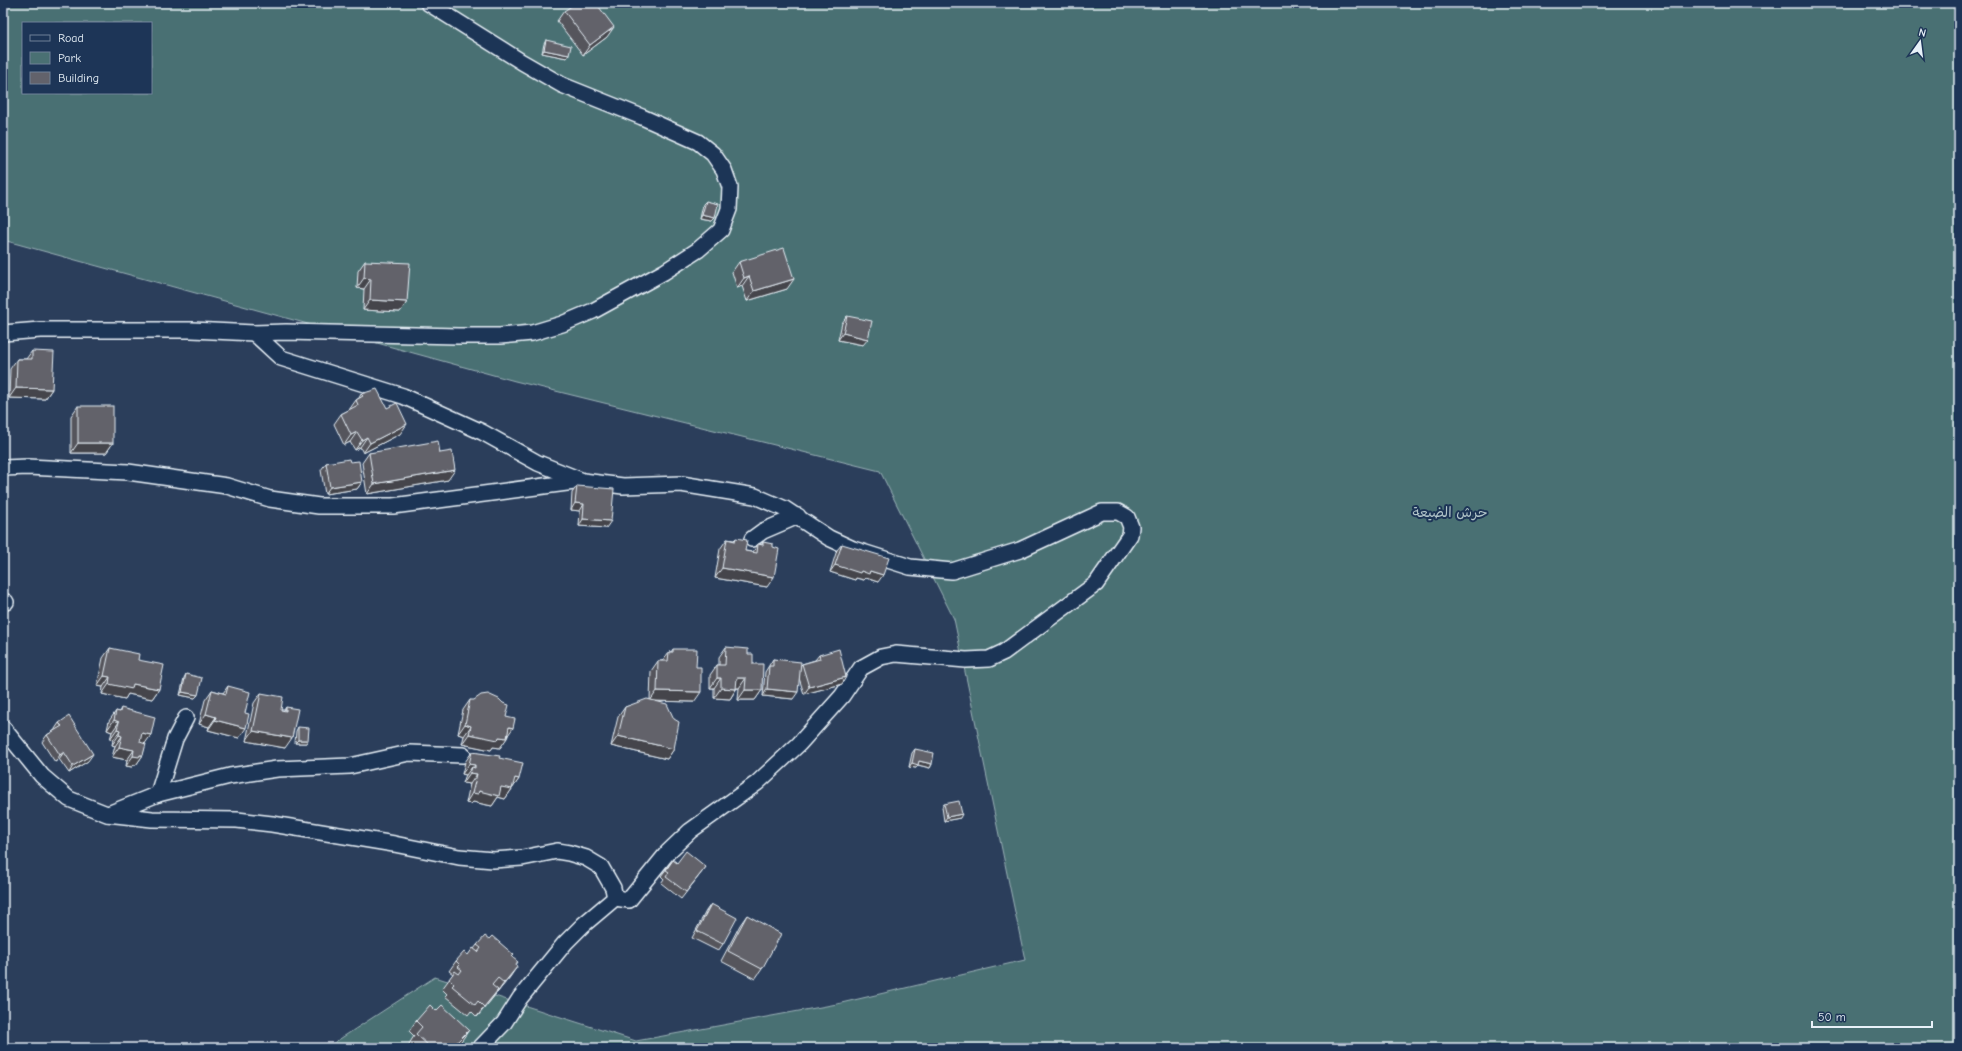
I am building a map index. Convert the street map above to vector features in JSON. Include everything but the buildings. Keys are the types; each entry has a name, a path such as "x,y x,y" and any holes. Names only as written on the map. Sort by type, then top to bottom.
{"street":[{"path":"3,333 40,330 192,330 254,333 286,332 500,336 532,333 562,324 593,310 664,272 698,250 721,230 729,209 730,187 724,170 714,154 698,142 562,84 522,62 428,3"},
{"path":"254,333 281,358 403,396 482,432 538,463 583,481"},
{"path":"3,468 28,467 128,472 227,486 270,499 327,506 394,506 583,481 623,486 681,484 755,496 798,516 828,538 853,549 910,567 952,571 1020,550 1102,512 1118,512 1127,517 1131,527 1130,535 1124,547 1096,584 1004,652 989,659 966,660 896,654 881,657 861,668 842,696 799,744 757,783 690,831 668,852 629,900 615,898 583,924 565,943 520,998 504,1023 480,1048"},
{"path":"752,539 763,531 798,516"},
{"path":"158,794 175,739 186,718"},
{"path":"3,728 42,776 69,799 107,814 152,819 237,820 272,824 459,857 493,860 522,858 558,851 586,858 601,867 613,888 615,898"},
{"path":"107,814 158,794 230,776 277,769 350,766 409,753 463,755"}],"green space":[{"name":"حرش الضيعة","path":"3,3 1959,3 1959,1048 326,1048 435,977 636,1041 837,1004 1025,960 954,619 880,471 515,381 3,240"}]}
